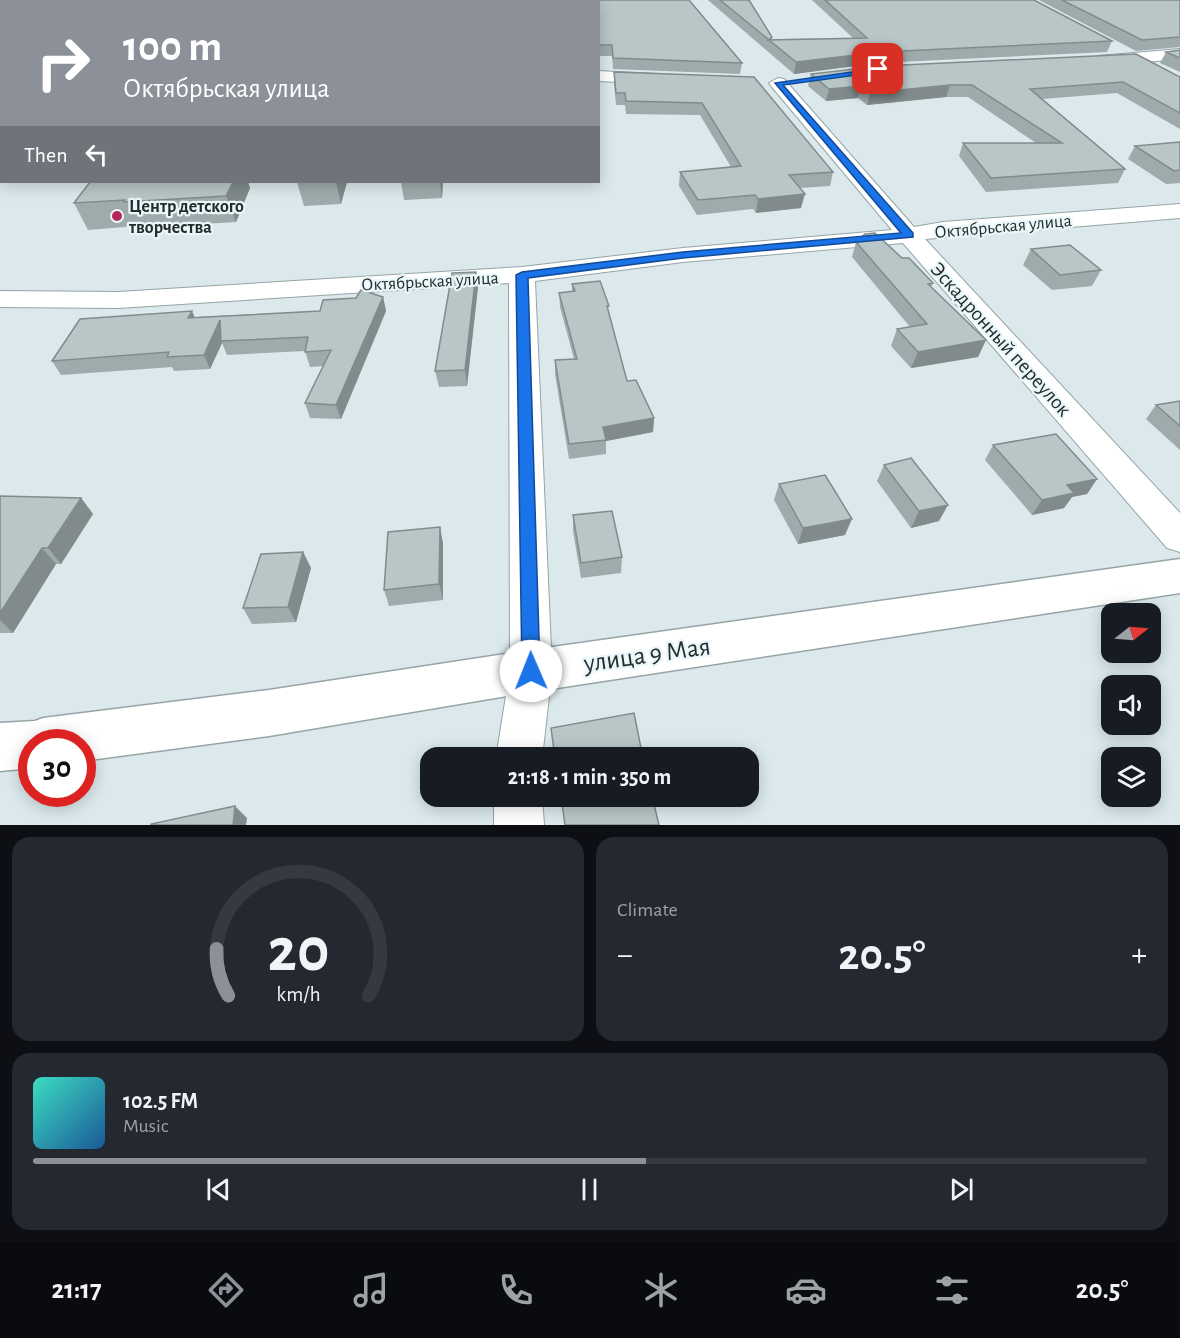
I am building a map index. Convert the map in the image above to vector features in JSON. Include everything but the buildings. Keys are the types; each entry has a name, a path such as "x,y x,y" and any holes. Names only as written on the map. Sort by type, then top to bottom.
{"street":[{"path":"1108,43 1157,69"},
{"path":"1080,62 1180,54"},
{"path":"600,76 671,80"},
{"name":"Эскадронный переулок","path":"782,82 909,235 1180,537"},
{"name":"Октябрьская улица","path":"0,299 118,300 522,275 683,255 943,230 1180,211"},
{"path":"521,747 531,671 522,275"},
{"name":"улица 9 Мая","path":"96,735 270,712 531,671 1180,576"},
{"path":"0,747 18,745"},
{"path":"518,807 519,825"}],"place":[{"name":"Центр детского творчества","path":"117,216"}],"route":[{"path":"531,671 522,275 683,255 909,235 778,83 878,69"}]}
